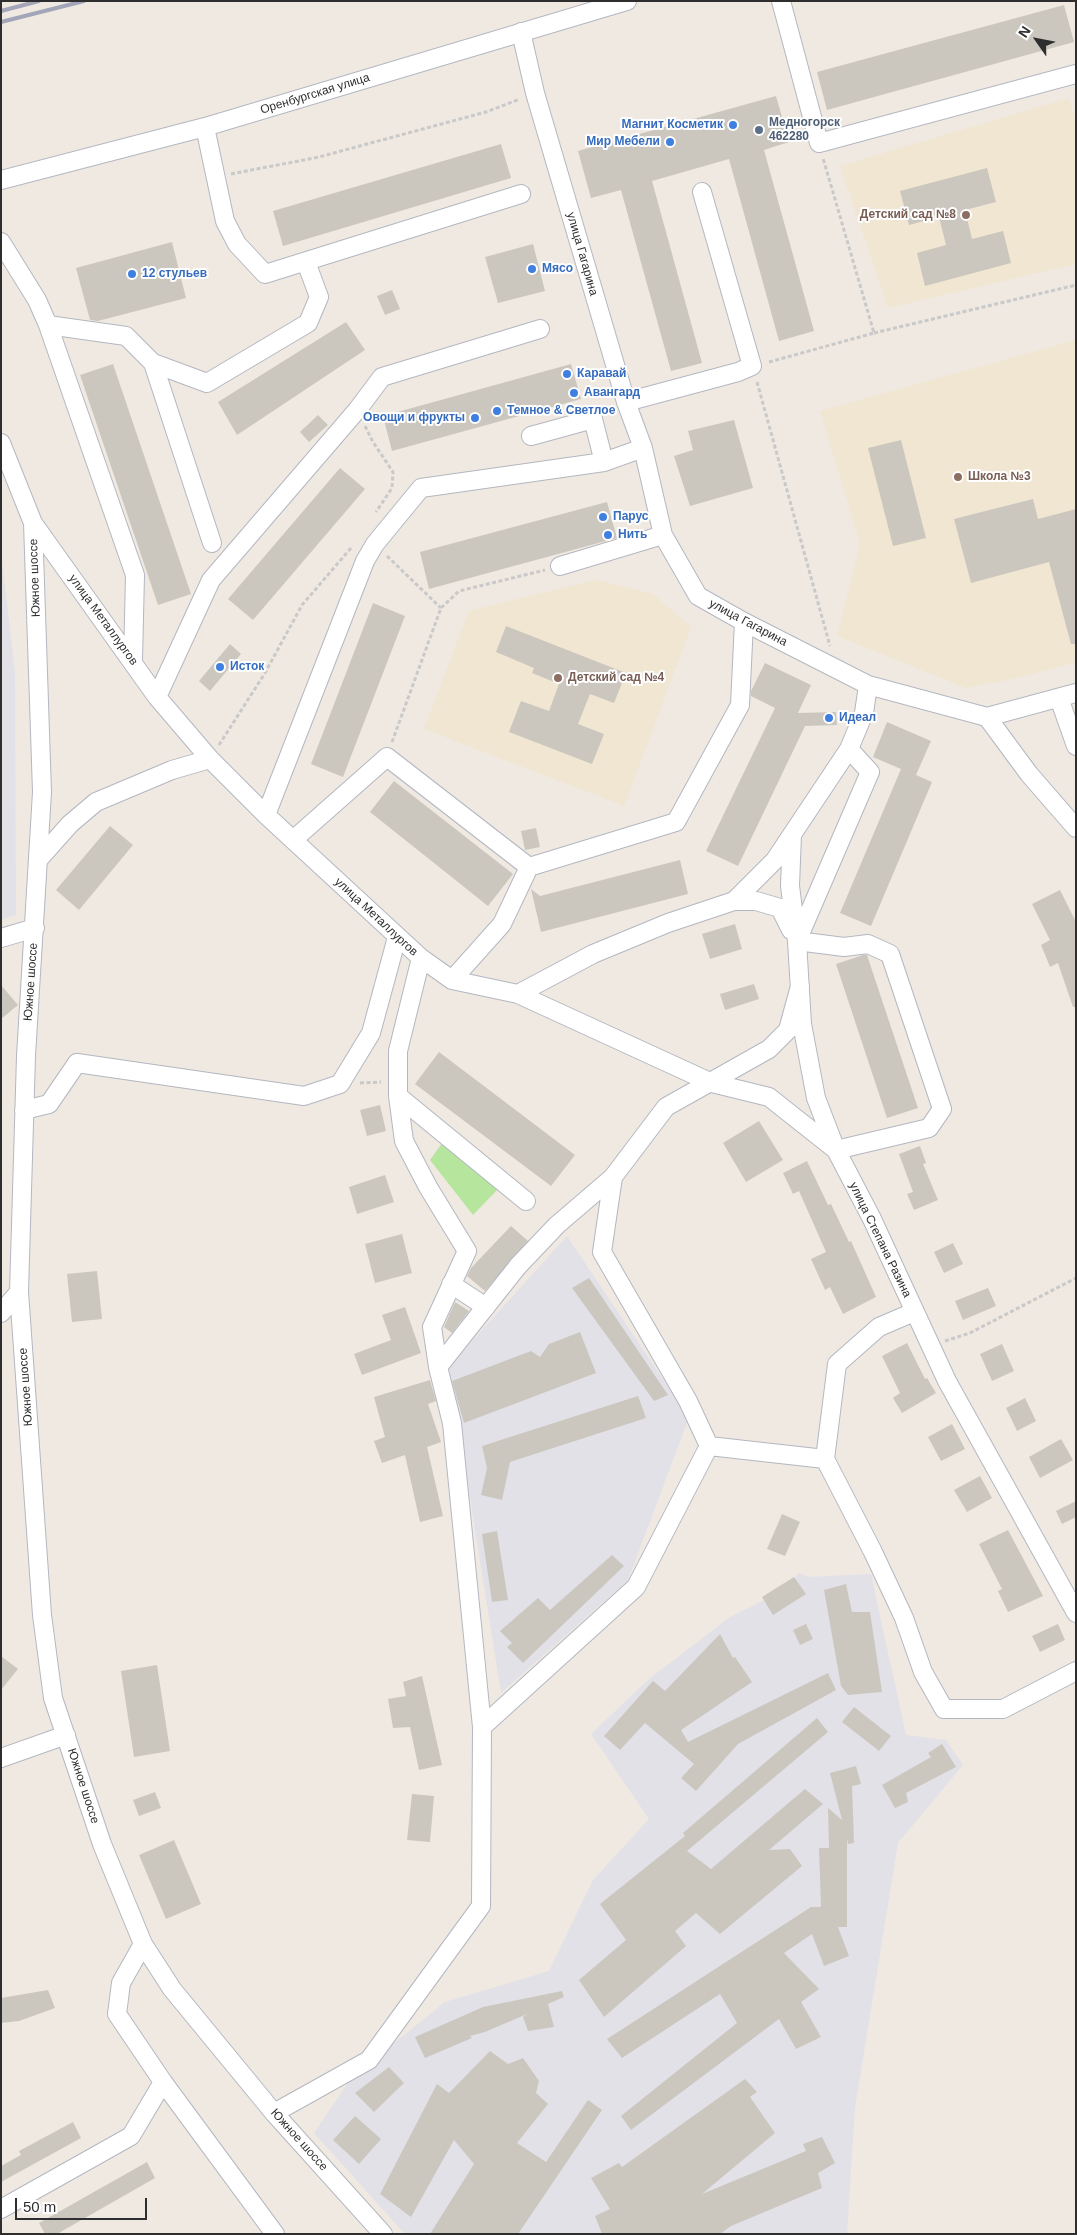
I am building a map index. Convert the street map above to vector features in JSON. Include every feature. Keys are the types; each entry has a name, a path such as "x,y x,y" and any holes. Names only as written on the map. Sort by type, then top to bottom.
{"street":[{"name":"Оренбургская улица","path":"1,180 205,127 626,1"},
{"path":"781,1 819,143 1076,74"},
{"name":"улица Гагарина","path":"520,32 535,93 626,402 643,448 663,535 698,596 744,622 868,685 987,717 1076,693"},
{"path":"205,127 224,221 237,244 264,274 521,194"},
{"path":"626,402 738,372 752,366 702,192"},
{"path":"1,242 37,300 48,326 135,575 132,660"},
{"path":"48,326 126,336 154,363 207,383 308,324 319,297 306,262"},
{"path":"157,696 211,580 358,409 382,377 540,329"},
{"path":"154,363 212,543"},
{"path":"531,436 593,418 604,462"},
{"name":"Южное шоссе","path":"1,443 33,523 42,792 24,1110 19,1292 42,1615 53,1698 102,1844 142,1944 172,1989 274,2113 383,2234"},
{"path":"266,814 365,562 375,544 421,488 604,462 643,448"},
{"name":"улица Металлургов","path":"33,523 157,696 210,759 293,840 421,958 452,980 518,994 712,1083 770,1096 836,1150"},
{"path":"560,566 663,535"},
{"path":"452,980 502,924 529,867 676,822 740,705 744,622"},
{"path":"734,900 776,860 849,749 864,713 868,685"},
{"path":"1059,698 1076,746"},
{"path":"987,717 1029,774 1076,828"},
{"path":"797,942 870,772 849,749"},
{"path":"293,840 387,757 529,867"},
{"path":"38,860 70,824 96,802 172,770 210,759"},
{"name":"улица Степана Разина","path":"792,835 790,886 797,942 802,1024 816,1098 836,1150 872,1219 951,1390 1076,1613"},
{"path":"518,994 593,954 668,923 734,900 756,901 780,908 797,942"},
{"path":"1,938 35,928"},
{"path":"24,1110 49,1104 76,1063 304,1096 340,1084 371,1034 397,937"},
{"path":"797,942 844,947 868,944 890,954 942,1109 929,1128 836,1150"},
{"path":"274,2113 369,2060 481,1906 482,1728 452,1423 438,1367 432,1327 467,1251 428,1188 404,1141 398,1089 398,1051 421,958"},
{"path":"438,1367 518,1266 557,1225 613,1177 666,1107 690,1092 712,1083 769,1049 788,1030 800,986"},
{"path":"398,1089 526,1201"},
{"path":"613,1177 602,1252 688,1401 709,1446"},
{"path":"451,1284 486,1307"},
{"path":"1,1313 19,1292"},
{"path":"914,1312 879,1327 837,1364 825,1459 873,1552 904,1618 923,1672 944,1709 1003,1709 1076,1671"},
{"path":"709,1446 825,1459"},
{"path":"482,1728 636,1587 709,1446"},
{"path":"1,1758 66,1735"},
{"path":"142,1944 120,1983 117,2014 163,2082 275,2234"},
{"path":"1,2210 131,2136 163,2082"}],"path":[{"path":"216,178 319,157 486,112 535,93"},
{"path":"819,143 874,333"},
{"path":"837,670 752,366 874,333 1076,285"},
{"path":"358,409 372,442 393,472 392,488 371,520"},
{"path":"210,759 265,673 302,605 361,536 375,544 440,608"},
{"path":"387,757 440,608 459,591 560,566"},
{"path":"340,1084 398,1089"},
{"path":"930,1346 970,1333 1076,1278"}],"shaded area":[{"name":"Детский сад №8","path":"1069,98 1076,120 1076,264 888,308 840,166"},
{"name":"Школа №3","path":"1076,340 1076,662 1022,677 966,688 837,636 860,543 820,411"},
{"path":"1,552 15,673 16,915 1,920"},
{"name":"Детский сад №4","path":"596,580 653,594 691,627 624,806 424,729 469,611"},
{"path":"567,1236 689,1418 628,1580 501,1693 458,1423 444,1372"},
{"path":"799,1573 809,1577 871,1574 906,1735 946,1740 963,1765 898,1843 855,2108 847,2234 405,2234 314,2133 352,2077 445,2002 549,1971 593,1880 649,1819 591,1734 649,1679 730,1617 781,1592"}],"green space":[{"path":"445,1139 502,1185 473,1215 430,1160"}],"building":[{"path":"1064,5 1074,42 827,110 817,72"},
{"path":"776,96 789,142 764,150 814,331 779,341 729,159 652,181 702,363 671,371 621,190 591,198 578,151"},
{"path":"501,144 511,178 283,246 273,211"},
{"path":"987,168 996,202 965,210 972,239 1003,231 1011,263 925,286 917,253 946,245 939,217 909,225 900,191"},
{"path":"172,242 186,298 98,321 90,320 76,268"},
{"path":"533,244 545,291 498,303 485,257"},
{"path":"392,290 400,309 385,315 377,296"},
{"path":"346,322 365,350 237,435 218,402"},
{"path":"113,364 191,594 158,605 80,375"},
{"path":"571,364 581,399 392,451 383,416"},
{"path":"318,415 328,425 309,442 300,432"},
{"path":"734,420 753,488 690,506 674,456 693,450 688,431"},
{"path":"901,440 926,538 893,546 868,448"},
{"path":"340,468 365,489 253,620 228,599"},
{"path":"1033,499 1038,519 1076,509 1076,644 1071,644 1049,562 971,583 954,519"},
{"path":"607,502 617,538 429,589 420,552"},
{"path":"373,603 405,616 343,777 311,764"},
{"path":"506,626 626,673 614,703 590,694 578,724 604,734 592,764 509,732 521,701 549,711 559,684 532,673 534,668 496,652"},
{"name":"Исток","path":"230,644 241,654 210,691 199,681"},
{"path":"765,663 811,685 798,713 836,712 837,725 805,726 738,866 706,851 775,708 751,696 751,691"},
{"path":"887,722 931,741 916,775 932,782 871,926 840,913 901,769 873,757"},
{"path":"394,781 513,874 488,906 370,812"},
{"path":"110,826 133,845 79,910 56,890"},
{"path":"536,828 540,847 525,850 521,831"},
{"path":"680,860 688,894 541,932 531,889 540,896"},
{"path":"1060,890 1076,922 1076,1007 1073,1007 1058,963 1050,967 1041,945 1050,940 1032,904"},
{"path":"735,924 742,949 710,959 702,934"},
{"path":"867,955 918,1108 887,1118 836,964"},
{"path":"754,984 759,999 725,1010 720,994"},
{"path":"1,985 18,1005 1,1019"},
{"path":"439,1052 575,1155 551,1186 415,1084"},
{"path":"380,1105 386,1131 367,1136 360,1110"},
{"path":"759,1121 783,1160 746,1182 723,1143"},
{"path":"920,1146 926,1163 923,1164 938,1200 914,1210 907,1194 913,1192 899,1154"},
{"path":"807,1161 828,1205 831,1204 849,1242 851,1241 876,1297 843,1314 830,1287 825,1290 811,1259 826,1252 799,1191 793,1194 783,1173"},
{"path":"385,1175 394,1202 357,1214 349,1187"},
{"path":"511,1226 528,1241 485,1291 467,1276 471,1268"},
{"path":"402,1234 412,1273 375,1283 365,1244"},
{"path":"953,1243 963,1264 944,1273 934,1252"},
{"path":"97,1271 102,1319 72,1322 67,1274"},
{"path":"589,1278 668,1395 654,1401 572,1288"},
{"path":"988,1288 996,1306 963,1320 955,1301"},
{"path":"455,1302 469,1311 452,1333 444,1327"},
{"path":"405,1307 421,1353 362,1375 354,1354 391,1340 382,1315"},
{"path":"580,1332 596,1373 464,1423 452,1381 531,1351 540,1357 549,1344"},
{"path":"907,1343 925,1379 927,1378 936,1393 902,1413 893,1398 900,1393 882,1356"},
{"path":"1002,1344 1014,1371 992,1381 980,1354"},
{"path":"430,1380 436,1401 428,1404 441,1442 427,1447 443,1516 420,1522 405,1455 382,1463 374,1441 385,1437 374,1397"},
{"path":"638,1396 646,1418 510,1462 502,1500 481,1495 487,1468 482,1446"},
{"path":"1025,1398 1036,1421 1017,1431 1006,1408"},
{"path":"952,1424 965,1449 941,1461 928,1437"},
{"path":"1061,1439 1073,1460 1040,1478 1029,1457"},
{"path":"980,1476 992,1498 967,1512 954,1490"},
{"path":"1076,1501 1076,1517 1062,1524 1056,1511"},
{"path":"782,1514 800,1522 785,1556 767,1549"},
{"path":"1008,1530 1043,1596 1008,1612 998,1591 1002,1589 979,1544"},
{"path":"497,1531 508,1600 492,1602 482,1534"},
{"path":"612,1555 624,1566 523,1663 507,1647 512,1643 500,1631 538,1598 550,1610"},
{"path":"794,1577 806,1594 773,1615 762,1597"},
{"path":"846,1584 852,1612 870,1612 882,1692 848,1695 841,1686 824,1590"},
{"path":"806,1624 813,1639 800,1645 793,1630"},
{"path":"1058,1624 1065,1640 1040,1652 1032,1636"},
{"path":"720,1634 733,1658 735,1657 752,1682 681,1730 688,1742 828,1673 836,1690 738,1744 696,1791 681,1778 694,1764 645,1723 620,1750 604,1736 653,1681 665,1691"},
{"path":"1,1656 18,1669 1,1690"},
{"path":"157,1665 170,1751 134,1757 121,1671"},
{"path":"422,1676 442,1765 419,1770 410,1727 393,1728 388,1699 406,1696 403,1682"},
{"path":"854,1707 891,1736 879,1751 842,1722"},
{"path":"817,1718 828,1732 687,1851 711,1869 805,1789 823,1804 769,1850 790,1849 802,1866 720,1934 696,1913 675,1931 686,1946 604,2017 579,1980 626,1940 600,1904 685,1836 683,1833"},
{"path":"942,1744 956,1767 906,1793 908,1802 895,1808 882,1785 931,1757 928,1753"},
{"path":"856,1766 861,1784 852,1786 854,1843 848,1844 847,1838 847,1927 838,1927 849,1956 824,1966 812,1934 784,1953 819,1989 801,2002 821,2037 796,2049 779,2019 631,2130 621,2116 737,2023 720,1994 622,2058 607,2039 811,1907 821,1907 819,1848 829,1848 828,1808 842,1820 830,1773"},
{"path":"155,1792 161,1808 139,1816 133,1800"},
{"path":"412,1794 434,1796 430,1842 407,1840"},
{"path":"174,1840 201,1904 166,1919 139,1855"},
{"path":"48,1990 55,2008 19,2021 1,2023 1,1998"},
{"path":"562,1991 564,1997 548,2004 554,2027 528,2031 523,2017 527,2014 485,2032 470,2036 472,2038 425,2058 415,2037 483,2007"},
{"path":"490,2051 508,2064 523,2058 539,2081 536,2093 548,2104 517,2143 546,2162 588,2100 602,2110 518,2234 430,2234 474,2164 454,2140 411,2217 380,2194 437,2084 449,2093"},
{"path":"389,2067 404,2083 374,2112 355,2093"},
{"path":"745,2079 757,2092 750,2097 775,2133 702,2194 806,2151 803,2144 822,2137 835,2163 818,2173 822,2188 731,2226 720,2234 602,2234 595,2216 610,2209 591,2178 619,2163 622,2167"},
{"path":"355,2116 381,2139 359,2164 333,2140"},
{"path":"73,2122 81,2138 1,2182 1,2166 21,2155 19,2151"},
{"path":"147,2162 155,2178 57,2234 45,2234 39,2223"}],"railway":[{"path":"1,11 39,1"},
{"path":"1,22 84,1"}],"place":[{"name":"Магнит Косметик","path":"733,125"},
{"name":"Медногорск 462280","path":"759,130"},
{"name":"Мир Мебели","path":"670,142"},
{"name":"Детский сад №8","path":"966,215"},
{"name":"Мясо","path":"532,269"},
{"name":"12 стульев","path":"132,274"},
{"name":"Каравай","path":"567,374"},
{"name":"Авангард","path":"574,393"},
{"name":"Темное & Светлое","path":"497,411"},
{"name":"Овощи и фрукты","path":"475,418"},
{"name":"Школа №3","path":"958,477"},
{"name":"Парус","path":"603,517"},
{"name":"Нить","path":"608,535"},
{"name":"Исток","path":"220,667"},
{"name":"Детский сад №4","path":"558,678"},
{"name":"Идеал","path":"829,718"}]}
